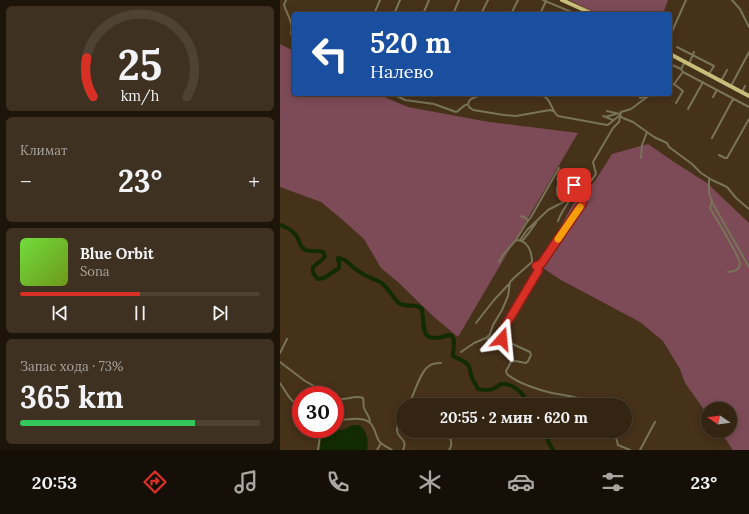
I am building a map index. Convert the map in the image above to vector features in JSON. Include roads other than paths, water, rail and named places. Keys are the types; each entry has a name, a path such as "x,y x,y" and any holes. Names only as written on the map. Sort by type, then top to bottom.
{"highway":[{"path":"562,0 589,12"},
{"path":"672,55 749,96"}],"street":[{"path":"286,0 284,5 290,19 292,29"},
{"path":"375,12 380,0"},
{"path":"395,12 400,0"},
{"path":"424,12 429,0"},
{"path":"453,12 459,0"},
{"path":"482,12 488,0"},
{"path":"512,12 518,0"},
{"path":"543,0 568,12"},
{"path":"672,32 686,0"},
{"path":"732,0 740,9 749,28"},
{"path":"541,12 546,1"},
{"path":"570,12 572,4"},
{"path":"677,47 693,53 714,66 709,74"},
{"path":"731,86 749,52"},
{"path":"676,103 682,91 674,84 693,53"},
{"path":"672,65 749,107"},
{"path":"722,81 727,70"},
{"path":"688,109 703,82"},
{"path":"742,92 745,86"},
{"path":"713,97 717,90"},
{"path":"397,96 405,100 434,104 454,112 457,112 463,106 468,104 468,101 471,99 479,96"},
{"path":"543,96 550,102 554,112 558,116 607,124 609,124 622,112 635,107 648,96"},
{"path":"640,98 648,96"},
{"path":"712,138 733,99"},
{"path":"468,104 473,110 509,116 520,116 550,110 554,112"},
{"path":"607,110 620,114 623,118 633,122 654,137 667,143 669,147 684,157 701,173 708,178 728,187 736,198 749,209"},
{"path":"613,120 604,116 620,114"},
{"path":"536,266 541,264 581,206 583,201 582,196 589,182 596,174 593,162 613,128 619,122 620,114"},
{"path":"719,155 727,158 749,119"},
{"path":"641,158 642,145 647,132"},
{"path":"519,240 528,221 559,168"},
{"path":"580,177 582,183"},
{"path":"708,178 709,194 712,203 749,267"},
{"path":"557,179 570,186 578,195"},
{"path":"570,186 589,182"},
{"path":"558,221 559,217 582,183"},
{"path":"558,191 557,194 559,197 572,197"},
{"path":"499,262 503,255 548,210 572,197 578,195 582,196"},
{"path":"712,203 710,208 737,254 740,262 737,269 728,272"},
{"path":"520,216 526,218 528,221"},
{"path":"525,243 525,238 537,221"},
{"path":"519,240 525,238"},
{"path":"519,240 529,247 532,262 538,268 538,271 500,336 502,339 530,352 531,355 526,363 515,361 511,362 506,371 507,374 527,385 577,398"},
{"path":"476,323 516,276 532,262"},
{"path":"485,348 493,325 497,320 508,296 510,283"},
{"path":"460,352 474,343 486,338 490,333"},
{"path":"280,353 287,339"},
{"path":"280,362 304,381 313,386"},
{"path":"411,398 426,368 430,365 441,363"},
{"path":"280,383 292,400"},
{"path":"344,399 359,396 364,398 364,407 381,443 392,450"},
{"path":"344,420 358,419 367,420 370,422"},
{"path":"640,450 655,422"},
{"path":"318,450 320,438"},
{"path":"401,438 405,446 403,450"},
{"path":"449,450 452,442 450,438"},
{"path":"616,438 620,447 630,450"},
{"path":"377,450 381,443"}],"waterway":[{"path":"280,225 294,233 304,249 323,252 325,256 313,267 314,274 318,279 324,278 339,268 338,258 345,260 361,273 382,283 399,303 420,307 422,309 424,330 429,337 452,336 454,341 453,356 465,362 469,366 472,378 478,389 489,390 499,385 506,384 517,389 525,398"},
{"path":"548,438 553,450"}]}
